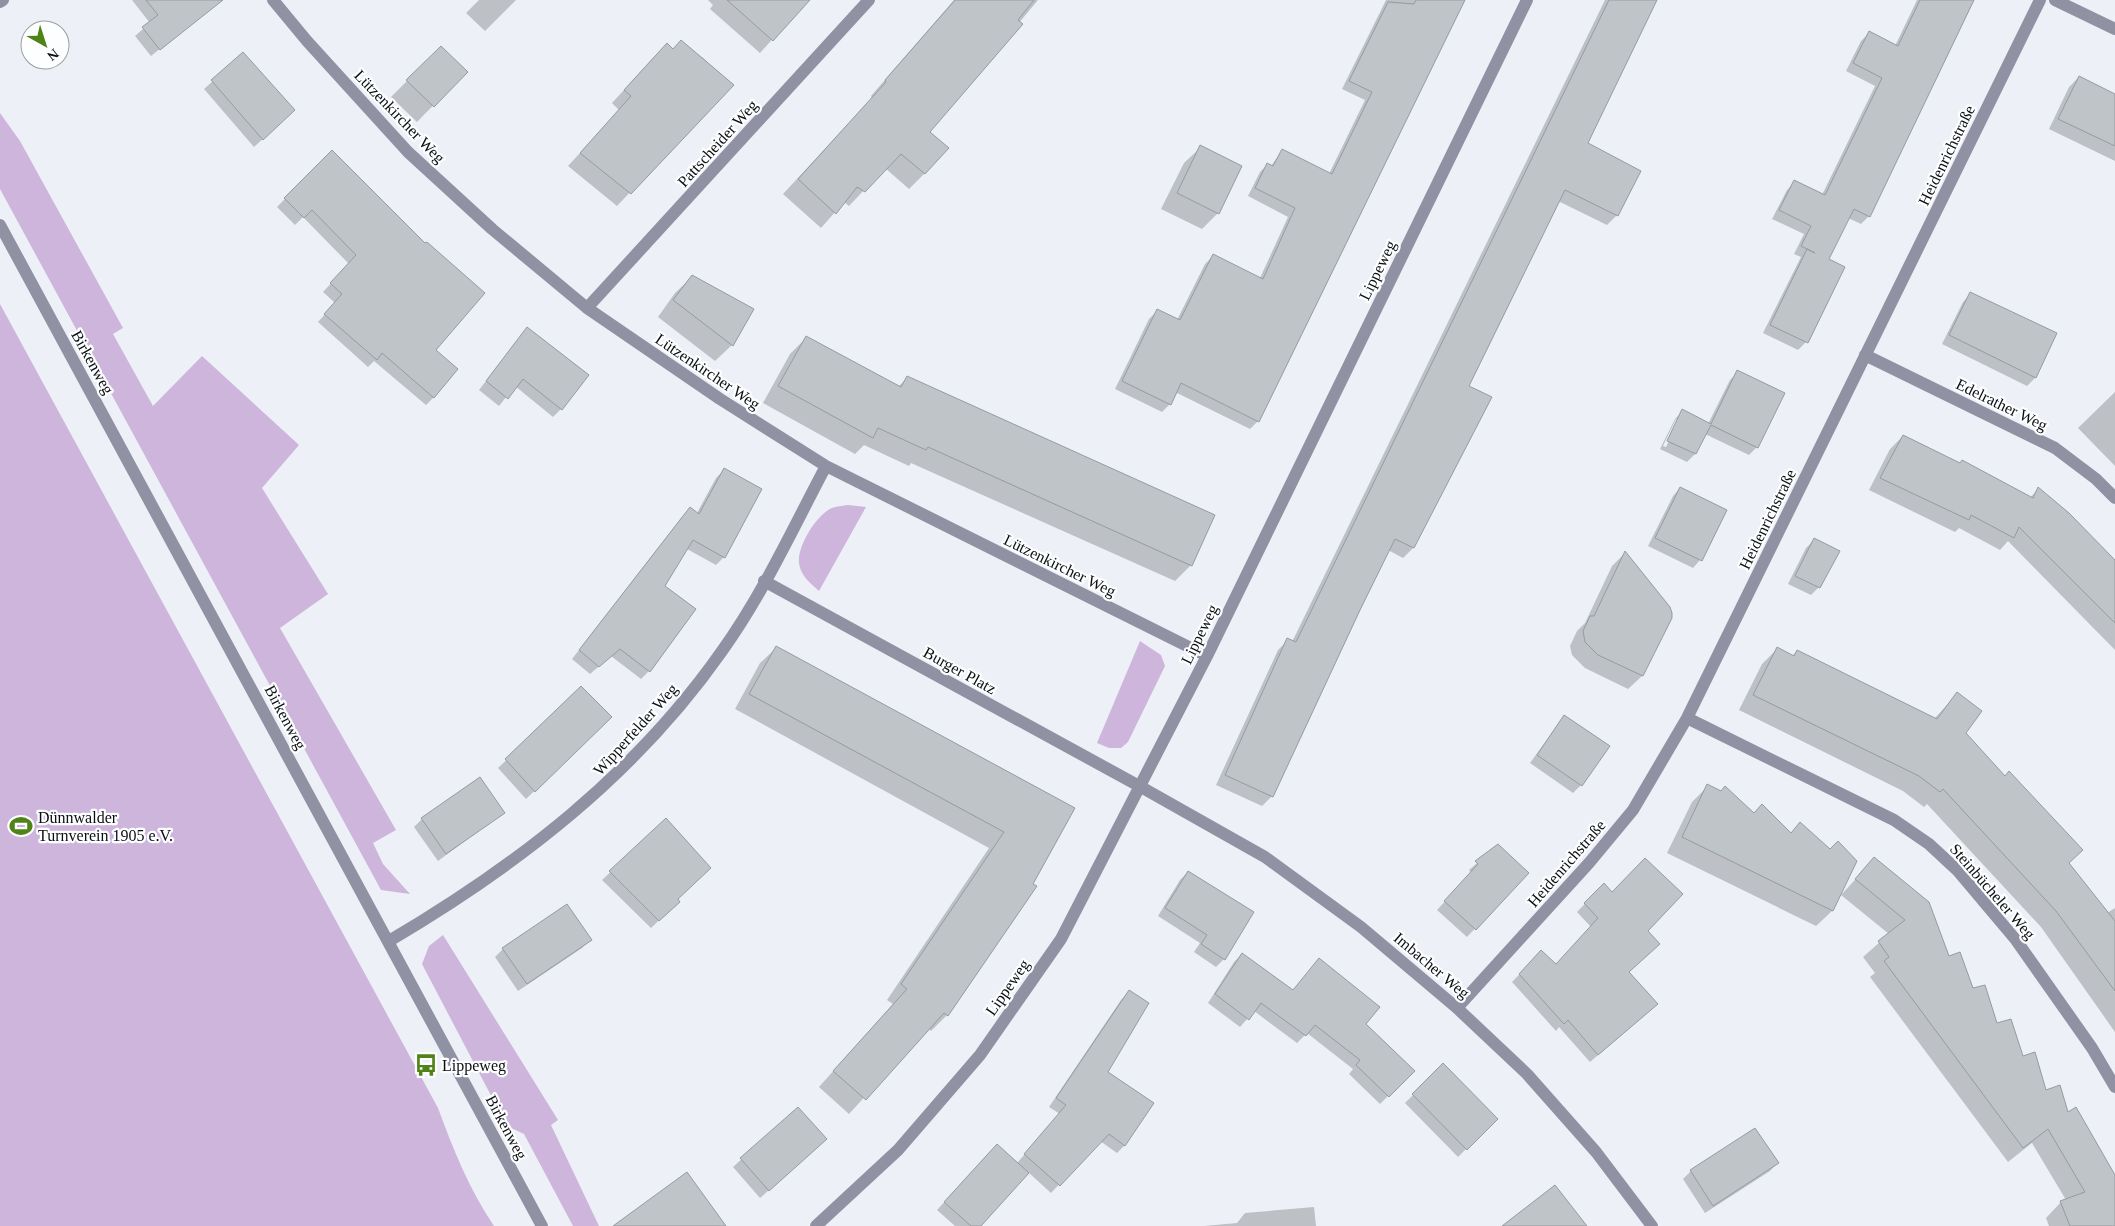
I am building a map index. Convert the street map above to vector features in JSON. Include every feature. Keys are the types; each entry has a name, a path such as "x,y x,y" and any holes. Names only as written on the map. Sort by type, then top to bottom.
{"street":[{"name":"Lützenkircher Weg","path":"273,0 307,41 408,152 492,229 587,308 720,399 826,466 1207,656"},
{"name":"Pattscheider Weg","path":"587,308 869,0"},
{"name":"Lippeweg","path":"816,1226 898,1150 980,1055 1061,938 1141,787 1207,656 1526,0"},
{"name":"Heidenrichstraße","path":"1457,1008 1589,863 1633,810 1688,718 2040,0"},
{"path":"2055,0 2115,29"},
{"name":"Birkenweg","path":"0,225 542,1226"},
{"name":"Edelrather Weg","path":"1865,355 2055,448 2096,479 2115,498"},
{"name":"Wipperfelder Weg","path":"389,941 493,876 557,828 608,784 668,721 723,650 764,581 826,466"},
{"name":"Burger Platz","path":"764,581 1141,787"},
{"name":"Steinbücheler Weg","path":"1688,718 1894,820 1929,844 1957,870 2016,940 2092,1048 2115,1087"},
{"name":"Imbacher Weg","path":"1141,787 1265,857 1361,927 1457,1008 1527,1074 1596,1152 1652,1226"}],"shaded area":[{"path":"0,113 20,141 123,328 113,334 153,406 202,356 299,445 262,488 328,594 280,628 396,830 373,843 383,864 410,894 381,890 0,189"},
{"path":"0,304 438,1108 462,1168 494,1226 0,1226"},
{"path":"838,506 866,507 819,591 806,579 801,571 799,556 801,548 809,531 826,511"},
{"path":"1140,641 1161,655 1165,666 1128,742 1121,748 1109,748 1097,743"},
{"path":"443,935 558,1120 551,1125 599,1226 573,1226 524,1134 507,1126 422,964 429,946"}],"building":[{"path":"146,0 223,0 160,50 142,27 158,15"},
{"path":"727,0 810,0 773,41"},
{"path":"955,0 1034,0 1018,20 1023,24 930,132 949,148 925,174 901,154 865,192 857,187 836,214 798,179 886,82 885,80"},
{"path":"1416,0 1465,0 1259,422 1181,383 1171,405 1122,381 1157,309 1180,320 1213,254 1263,279 1295,208 1255,188 1267,163 1273,166 1282,149 1332,174 1372,92 1349,81 1388,2 1414,4"},
{"path":"1609,0 1657,0 1588,143 1641,171 1618,216 1565,190 1469,386 1492,397 1414,548 1395,539 1273,797 1225,775 1287,638 1296,642"},
{"path":"1920,0 1974,0 1870,217 1854,209 1829,259 1845,267 1808,343 1770,325 1807,249 1801,246 1811,226 1779,210 1794,180 1825,195 1882,78 1853,63 1869,31 1898,46"},
{"path":"681,40 734,85 631,194 580,153 631,96 624,90 667,43 673,49"},
{"path":"441,46 468,72 434,107 406,80"},
{"path":"243,52 295,110 263,140 211,80"},
{"path":"2079,76 2115,94 2115,146 2058,119"},
{"path":"1200,145 1242,166 1219,214 1177,193"},
{"path":"332,150 425,243 427,242 485,293 436,350 458,369 434,398 382,353 377,360 324,314 342,294 330,283 356,255 312,210 304,218 284,198"},
{"path":"692,275 754,309 733,346 673,300"},
{"path":"1970,292 2057,333 2036,378 1949,335"},
{"path":"527,327 589,375 562,410 523,379 508,399 486,381"},
{"path":"806,336 901,387 907,376 1215,515 1192,566 928,447 926,450 878,428 873,438 778,386"},
{"path":"1737,370 1785,393 1758,448 1711,425 1696,454 1667,441 1682,409 1711,424"},
{"path":"1903,435 1960,463 1962,460 2033,498 2038,487 2069,513 2115,560 2115,623 2019,527 2014,538 1971,515 1969,520 1880,478"},
{"path":"724,468 762,489 725,558 693,540 665,586 696,609 650,672 620,649 599,667 579,650 690,507 699,514"},
{"path":"1680,487 1727,510 1702,561 1655,538"},
{"path":"1814,538 1840,551 1820,588 1795,576"},
{"path":"1625,551 1670,607 1672,613 1672,618 1643,676 1598,655 1585,642 1583,631 1590,616 1594,616"},
{"path":"776,646 1075,808 1033,884 1037,886 948,1016 944,1013 866,1100 833,1071 907,989 901,984 1004,832 749,694"},
{"path":"1777,647 1794,656 1797,650 1937,719 1957,692 1982,711 1966,733 2005,776 2009,771 2083,850 2069,863 2115,921 2115,991 2056,911 1943,789 1940,792 1919,776 1753,695"},
{"path":"581,686 612,717 535,792 505,759"},
{"path":"1564,715 1610,746 1582,786 1537,755"},
{"path":"480,777 505,813 446,854 421,818"},
{"path":"1707,784 1721,791 1725,786 1754,813 1762,804 1791,833 1800,822 1830,849 1838,841 1857,861 1833,911 1682,837"},
{"path":"666,818 711,868 678,899 680,902 659,921 609,871"},
{"path":"1498,844 1529,873 1476,930 1444,901 1478,864 1475,861"},
{"path":"1874,857 1929,902 1949,956 1960,952 1973,988 1985,985 1997,1023 2011,1019 2023,1056 2035,1052 2046,1090 2060,1085 2068,1112 2076,1107 2115,1175 2115,1226 2070,1226 2060,1201 2085,1192 2048,1129 2023,1148 1884,961 1889,957 1878,941 1905,920 1855,879"},
{"path":"1645,858 1683,894 1648,931 1660,944 1629,972 1658,1004 1598,1055 1568,1020 1564,1024 1519,974 1541,950 1556,964 1598,918 1584,903 1604,883 1612,892"},
{"path":"1188,871 1254,912 1225,960 1201,944 1207,935 1165,908"},
{"path":"567,904 592,940 527,984 502,948"},
{"path":"1242,953 1293,990 1319,958 1380,1007 1366,1024 1415,1071 1389,1097 1356,1065 1360,1060 1315,1025 1306,1036 1261,1003 1249,1020 1215,994"},
{"path":"1129,990 1149,1003 1108,1072 1154,1103 1125,1146 1109,1134 1060,1186 1024,1154 1066,1105 1056,1098"},
{"path":"1443,1063 1498,1119 1467,1150 1412,1094"},
{"path":"798,1107 827,1139 769,1191 740,1158"},
{"path":"1755,1128 1779,1163 1713,1206 1690,1170"},
{"path":"997,1144 1029,1173 981,1226 971,1226 944,1202"},
{"path":"687,1172 726,1226 613,1226"},
{"path":"1555,1185 1587,1226 1502,1226"}],"place":[{"name":"Dünnwalder Turnverein 1905 e.V.","path":"21,826"},
{"name":"Lippeweg","path":"426,1065"}]}
